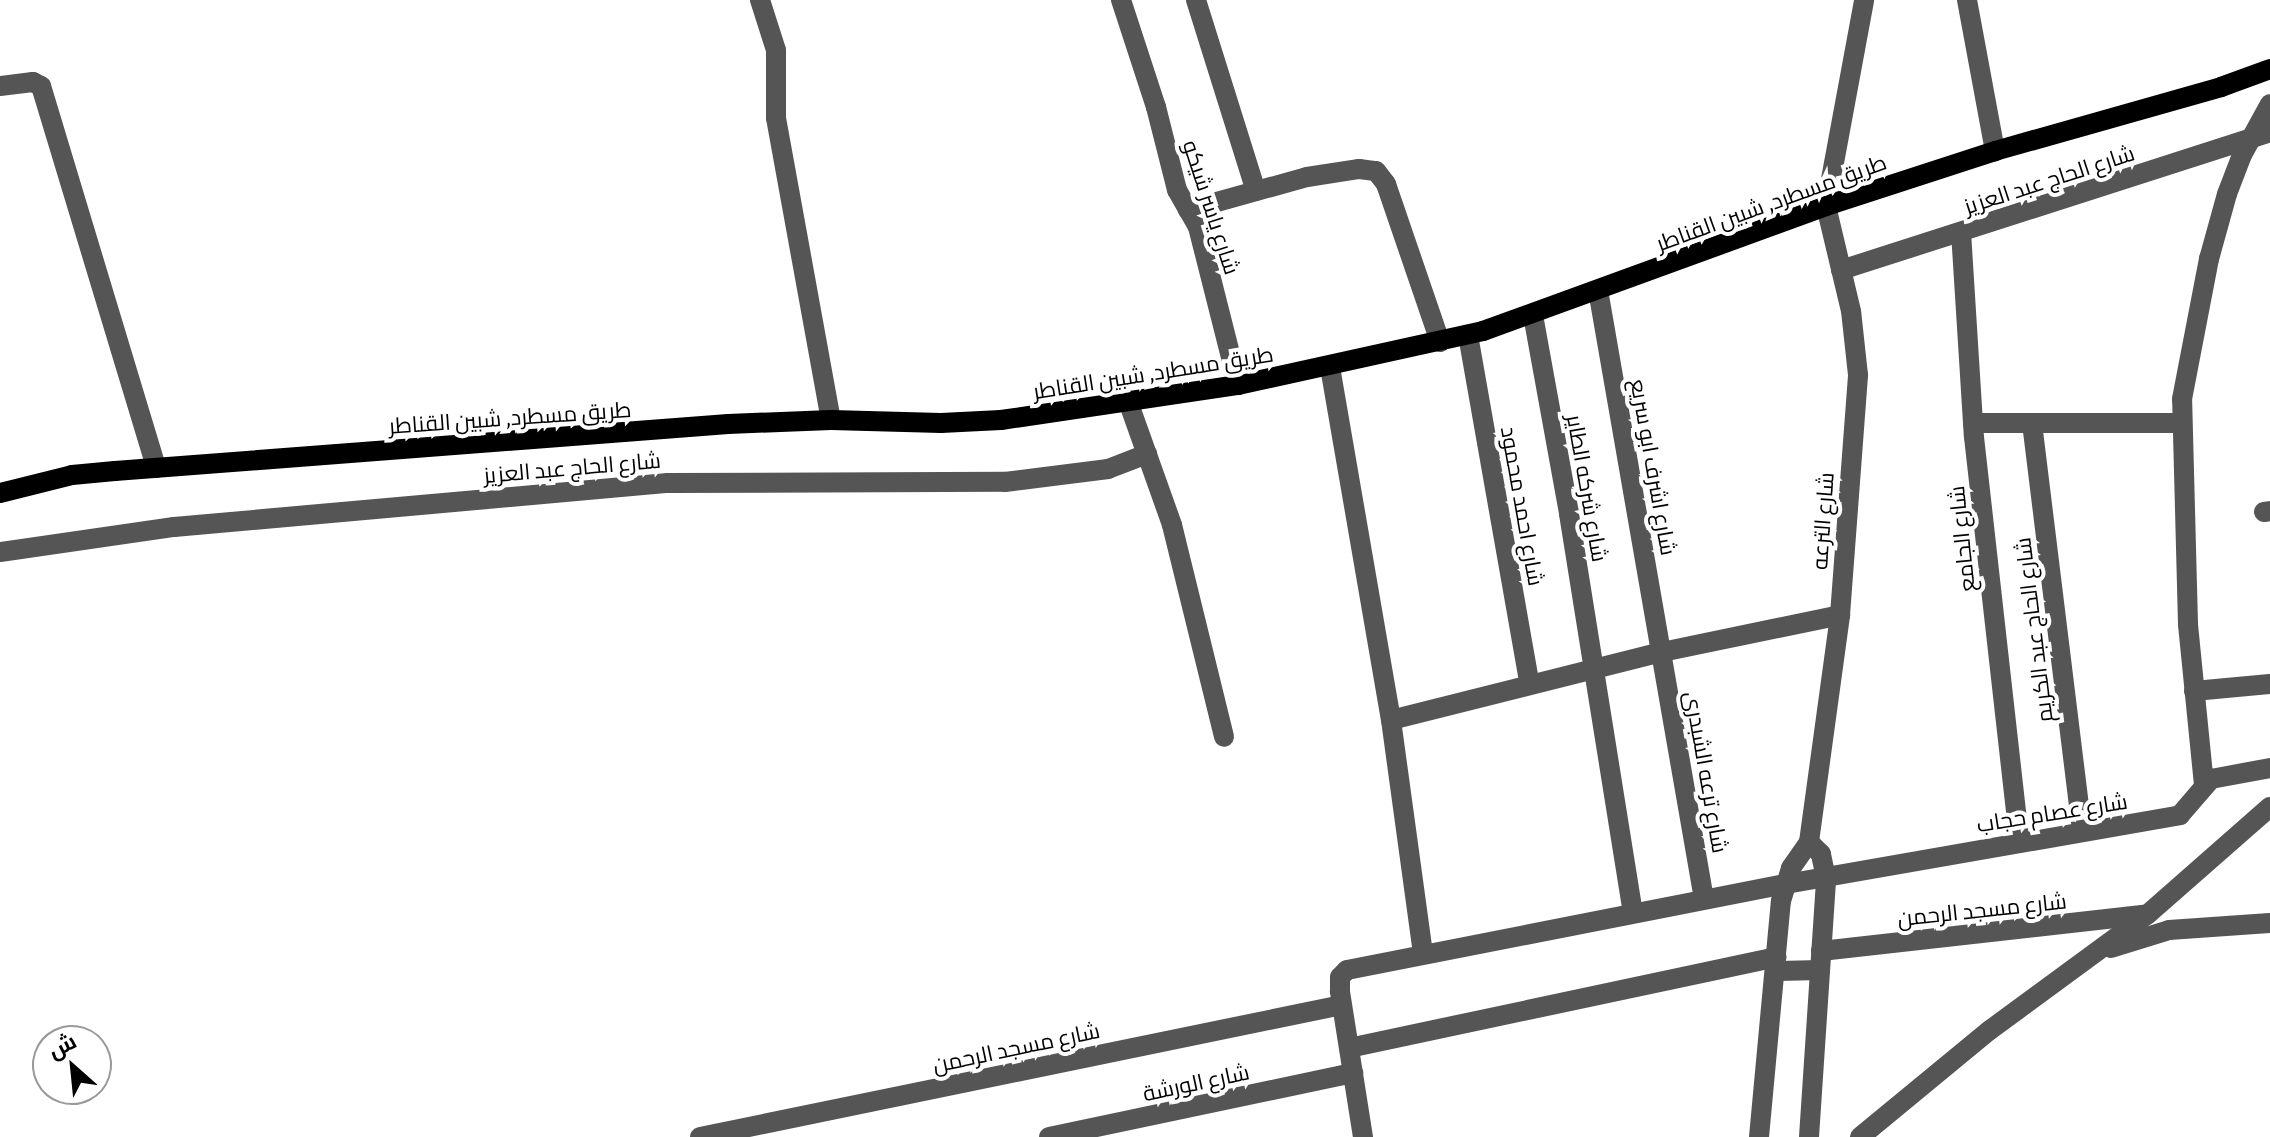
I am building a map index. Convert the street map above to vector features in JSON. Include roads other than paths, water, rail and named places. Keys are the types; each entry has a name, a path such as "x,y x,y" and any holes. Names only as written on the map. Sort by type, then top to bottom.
{"main road":[{"name":"طريق مسطرد, شبين القناطر","path":"0,493 72,475 156,468 831,420 941,423 1131,410 1468,335 1827,214 1995,151 2221,87 2270,69"}],"street":[{"path":"760,0 776,50 776,118 831,420"},
{"name":"شارع ياسر شيكو","path":"1121,0 1156,107 1177,190 1198,227 1238,385"},
{"path":"1196,0 1256,191"},
{"path":"1827,214 1864,0"},
{"path":"1967,0 1995,151"},
{"path":"0,86 33,82 41,86 156,468"},
{"path":"2270,104 2260,135 2227,194 2209,259 2182,399 2181,423 2188,624 2204,785 2221,775 2270,768"},
{"name":"شارع الحاج عبد العزيز","path":"1839,263 1961,232 2260,135"},
{"path":"1188,210 1307,177 1359,169 1376,171 1386,184 1440,342"},
{"name":"شارع الترعه","path":"1759,1137 1775,964 1786,884 1791,868 1809,842 1840,615 1858,375 1851,311 1827,214"},
{"name":"شارع الجامع","path":"1961,232 1973,423 2019,840"},
{"name":"شارع اشرف ابو سريع","path":"1598,290 1662,652"},
{"name":"شارع شركه الطاير","path":"1533,315 1633,913"},
{"name":"شارع احمد محمود","path":"1468,335 1530,685"},
{"path":"1330,367 1391,720 1423,953"},
{"path":"1131,410 1172,525 1224,737"},
{"path":"1973,423 2181,423"},
{"name":"شارع الحاج عبد الكريم","path":"2032,423 2082,832"},
{"name":"شارع الحاج عبد العزيز","path":"0,552 174,527 668,483 1005,482 1108,469 1145,448"},
{"path":"1391,720 1662,652 1840,615"},
{"name":"شارع ترعه الشبدرى","path":"1662,652 1704,899"},
{"path":"2194,691 2270,684"},
{"name":"شارع عصام حجاب","path":"1342,1005 1340,977 1347,970 2019,840 2180,815 2204,785"},
{"path":"1860,1137 1990,1030 2148,914 2270,807"},
{"path":"1809,842 1821,854 1826,878 1809,1137"},
{"name":"شارع مسجد الرحمن","path":"1349,1048 1775,964 1821,961 2148,914"},
{"path":"2096,953 2169,930 2270,923"},
{"path":"1342,1005 1363,1137"},
{"name":"شارع مسجد الرحمن","path":"700,1137 1342,1005"},
{"name":"شارع الورشة","path":"1049,1137 1084,1133 1353,1073"}]}
